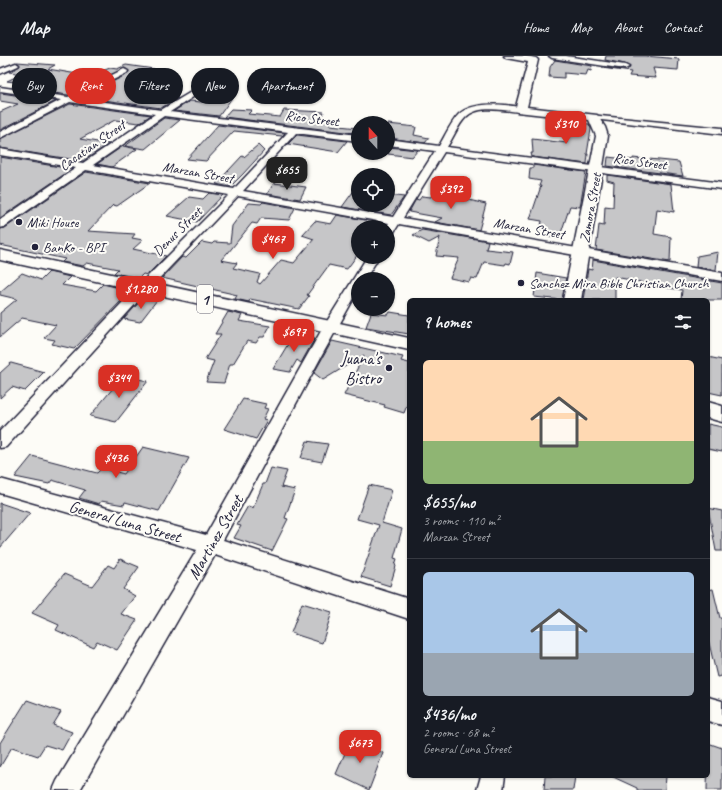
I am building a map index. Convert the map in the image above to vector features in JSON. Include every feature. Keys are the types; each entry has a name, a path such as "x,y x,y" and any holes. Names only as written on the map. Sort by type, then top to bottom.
{"main road":[{"path":"509,56 534,58 521,110 593,117"},
{"name":"Zamora Street","path":"572,298 602,136 600,127 593,117"},
{"name":"1","path":"0,256 407,344"},
{"path":"710,411 722,414"}],"street":[{"path":"552,56 625,67"},
{"path":"0,72 16,65"},
{"path":"116,76 124,72"},
{"name":"Rico Street","path":"0,89 65,100"},
{"name":"Cacatian Street","path":"0,225 191,94"},
{"path":"0,134 65,102"},
{"name":"Rico Street","path":"97,104 351,137"},
{"path":"396,220 462,116 467,111 482,108 521,110"},
{"path":"593,117 722,131"},
{"name":"Denus Street","path":"0,442 144,286 236,193 295,129"},
{"name":"Rico Street","path":"395,143 722,186"},
{"name":"Marzan Street","path":"0,152 722,277"},
{"name":"Martinez Street","path":"66,790 211,545 283,416 330,326 351,292"},
{"name":"General Luna Street","path":"0,486 211,545 407,608"},
{"path":"710,710 722,714"},
{"path":"490,790 493,778"}],"building":[{"path":"606,56 646,56 679,59 678,70 653,68 656,78 629,76 631,72 602,68 625,70 630,68 625,64 605,60"},
{"path":"555,60 592,66 591,71 588,70 586,75 564,73 564,78 549,77 550,67"},
{"path":"17,62 55,65 50,68 16,68 20,66"},
{"path":"126,65 147,68 124,68 116,72 116,69"},
{"path":"57,71 65,72 65,95 57,93"},
{"path":"124,76 124,103 116,102 116,80"},
{"path":"0,93 12,95 12,103 0,101"},
{"path":"190,101 191,104 228,104 219,116 174,111"},
{"path":"18,104 50,104 0,130 0,112"},
{"path":"70,104 151,115 139,123 115,120 80,139 109,144 83,161 0,148 0,139"},
{"path":"132,104 168,104 161,108"},
{"path":"231,109 252,110 248,114 280,117 284,110 324,112 321,118 330,119 330,125 351,127 351,133 224,117"},
{"path":"164,118 180,120 145,149 125,146"},
{"path":"565,119 578,120 578,123 589,124 591,129 587,164 532,157 532,139 567,143"},
{"path":"218,125 285,133 282,136 234,131 206,161 187,159"},
{"path":"395,125 416,127 414,135 429,138 425,143 395,139"},
{"path":"297,135 347,141 338,152 288,144"},
{"path":"258,145 264,151 230,187 216,184 242,156 244,157"},
{"path":"123,146 137,149 112,167 97,164"},
{"path":"395,148 418,150 412,157 395,155"},
{"path":"0,157 72,169 0,218"},
{"path":"608,157 633,160 633,158 679,162 683,176 607,166"},
{"path":"533,165 586,172 580,207 570,206 559,239 539,235 542,221 530,219 541,186 539,186 541,181 529,179 530,168 533,168"},
{"path":"86,172 150,183 117,206 113,205 88,231 135,234 132,238 143,240 133,249 166,256 147,275 143,274 139,278 114,273 118,269 87,263 83,266 62,262 65,259 0,245 0,229 5,228"},
{"path":"607,175 671,184 674,212 657,209 654,234 671,237 670,262 596,250 599,225 604,226 605,206 613,207 614,182 607,180"},
{"path":"274,183 306,187 300,199 267,194"},
{"path":"434,192 486,204 479,230 435,222 442,218 409,212 416,199 419,200 422,196 431,197"},
{"path":"209,193 223,195 197,222 167,216 189,197 203,199"},
{"path":"351,195 351,208 342,207"},
{"path":"395,196 404,197 395,209"},
{"path":"263,202 295,208 289,220 261,218 257,224 252,223 221,260 237,263 233,268 260,274 257,282 260,284 281,260 294,263 314,239 302,235 315,221 331,224 337,215 366,220 351,220 351,264 347,269 329,265 307,295 309,296 299,309 250,299 249,302 235,299 237,295 162,278 182,257 186,258 202,242 212,244 214,242 230,243 232,226 249,203 261,204"},
{"path":"373,212 393,212 391,215"},
{"path":"422,230 488,241 486,249 513,252 510,264 506,263 505,265 484,262 477,279 471,278 469,282 450,278 459,258 436,256 440,237 429,243 413,235"},
{"path":"718,252 716,270 696,267 697,256"},
{"path":"593,260 722,283 722,300 710,300 710,298 681,298 682,290 641,284 641,282 615,277 615,298 583,298 588,269 592,270"},
{"path":"49,272 70,277 62,285 96,291 103,284 128,290 123,295 127,295 74,349 52,344 55,340 44,338 56,325 22,318 0,337 0,313 17,299 0,295 0,292 22,273 41,280"},
{"path":"537,273 566,278 562,298 534,297"},
{"path":"143,298 157,300 140,322 124,319"},
{"path":"228,312 242,315 239,321 270,326 264,337 260,337 256,343 247,341 233,364 230,364 224,383 206,382 214,361 205,359 221,334 215,334"},
{"path":"395,313 407,315 407,334 366,327 370,316 395,316"},
{"path":"294,334 315,338 301,363 297,360 290,372 273,369"},
{"path":"332,341 403,357 401,361 407,362 407,405 404,413 384,407 385,405 344,395 364,355 323,380 314,373"},
{"path":"710,357 722,360 722,395 710,392"},
{"path":"11,363 44,372 25,391 12,387 0,398 0,373"},
{"path":"123,376 148,381 116,422 90,416"},
{"path":"243,399 266,404 264,408 268,409 263,419 267,420 256,439 224,429"},
{"path":"710,424 722,427 722,452 710,449"},
{"path":"307,441 328,444 322,462 301,458"},
{"path":"143,447 189,458 159,511 125,502 124,505 101,501 99,504 79,498 85,490 52,480 49,484 15,477 32,456 97,473 102,468 124,474"},
{"path":"271,468 287,471 281,487 295,490 285,518 288,519 272,551 234,538 241,526 237,525 248,506 253,508"},
{"path":"369,485 392,490 382,523 402,529 394,558 397,559 396,566 390,586 361,577 379,525 357,519"},
{"path":"0,503 30,513 0,548"},
{"path":"710,508 722,511 722,551 716,551 710,519"},
{"path":"120,559 139,567 123,589 135,596 121,614 137,620 117,650 97,641 93,647 56,630 59,625 32,613 64,574 92,586 108,565 114,568"},
{"path":"713,589 720,618 722,619 722,676 717,677 710,647 710,590"},
{"path":"302,603 332,612 322,643 291,633"},
{"path":"27,700 61,712 53,725 72,732 62,750 45,745 38,756 12,747 0,767 0,743"},
{"path":"352,737 383,753 369,790 336,774"},
{"path":"710,744 722,748 722,790 707,790 707,778 710,778"},
{"path":"545,778 575,778 573,790 544,790"},
{"path":"615,778 666,778 665,790 637,790 637,788"}],"place":[{"name":"Miki House","path":"19,222"},
{"name":"BanKo - BPI","path":"35,247"},
{"name":"Sanchez Mira Bible Christian Church","path":"521,283"},
{"name":"Juana's Bistro","path":"389,368"}]}
